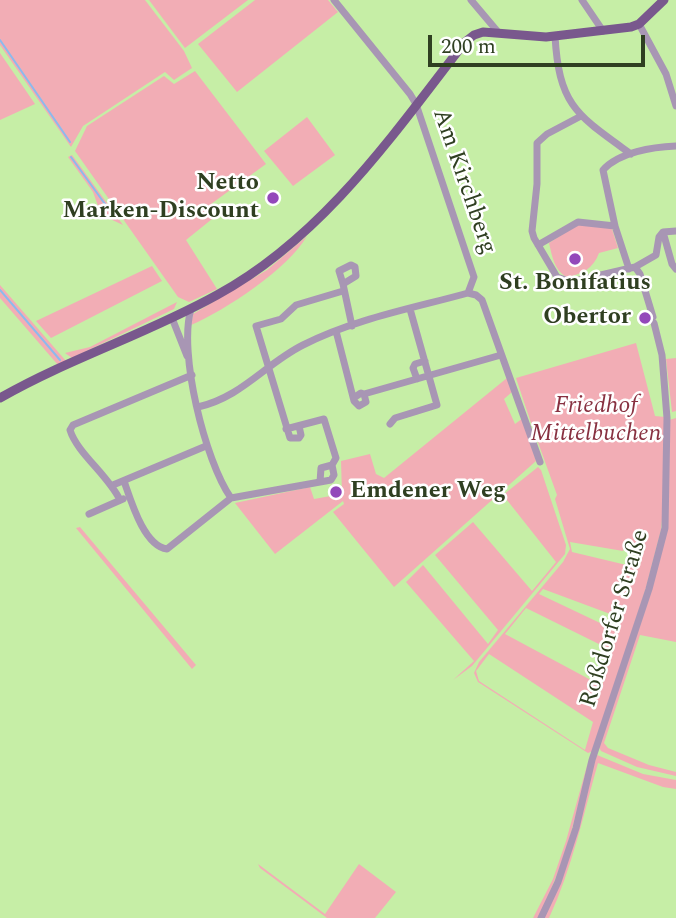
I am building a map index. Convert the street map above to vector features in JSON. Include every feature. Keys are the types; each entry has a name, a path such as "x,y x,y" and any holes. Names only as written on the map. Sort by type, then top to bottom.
{"main road":[{"path":"0,398 191,309 252,274 298,239 335,201 470,38 483,32 555,36 631,27 639,24 664,0"}],"street":[{"name":"Am Kirchberg","path":"334,0 416,104 474,277 468,293 482,300 540,462"},
{"path":"582,0 603,30"},
{"path":"475,1 498,32"},
{"path":"639,24 666,74 676,106"},
{"path":"555,36 562,85 581,116 631,154 676,146"},
{"path":"581,116 547,134 537,143 537,184 532,230 557,277 572,282 632,268 656,255 659,237 663,232 676,231"},
{"name":"Roßdorfer Straße","path":"541,918 558,882 576,828 592,760 649,589 665,528 672,417 662,355 640,274 632,268 615,226 603,170 608,164 631,154"},
{"path":"538,244 578,222 615,226"},
{"path":"663,232 674,266"},
{"path":"299,426 300,436 295,440 290,438 256,326 281,319 296,305 343,287 352,326"},
{"path":"198,407 225,399 301,346 336,331 468,293"},
{"path":"191,309 187,320 192,376 206,446 221,482 232,498"},
{"path":"390,424 395,418 437,405 410,309"},
{"path":"172,318 191,366"},
{"path":"336,331 356,404 363,405 366,402 364,394 501,355"},
{"path":"416,379 413,368 415,364 425,361"},
{"path":"120,500 113,485 72,436 70,430 73,425 192,376"},
{"path":"124,481 144,530 158,547 167,549 232,498 320,482 321,468 332,465 336,458 324,419 286,429"},
{"path":"113,485 206,446"},
{"path":"89,514 130,496"}],"green space":[{"path":"0,0 145,0 184,51 192,68 174,80 165,72 83,126 71,147 0,45"},
{"path":"149,0 248,0 185,48"},
{"path":"255,0 328,0 338,12 237,92 198,44"},
{"path":"0,53 35,104 0,120"},
{"path":"195,71 266,164 211,204 212,219 186,240 217,289 189,302 178,297 75,151 87,126 164,76 174,84"},
{"path":"307,117 335,155 293,186 264,151"},
{"path":"72,155 123,225 108,218 98,206 93,192 68,157"},
{"path":"581,222 612,229 618,248 599,253 594,263 586,270 566,277 556,266 549,243"},
{"path":"307,236 286,262 271,275 221,309 191,325 193,314 267,270"},
{"path":"152,266 162,281 51,338 36,321"},
{"path":"0,285 66,361 58,365 0,298"},
{"path":"177,302 174,309 72,358 65,353 90,347"},
{"name":"Friedhof Mittelbuchen","path":"636,343 655,416 665,417 665,491 661,530 646,588 593,751 588,753 478,682 474,673 479,662 563,562 570,549 555,499 557,495 535,434 536,428 532,426 516,378","holes":["570,542 623,551 624,543 645,546 639,568 572,552","543,589 621,618 617,631 539,594","526,608 611,650 602,686 505,634","489,654 593,722 585,750 479,681 476,671"]},
{"path":"676,358 676,411 672,412 666,359"},
{"path":"507,378 512,392 504,399 515,424 523,418 536,461 394,587 333,512 344,504 343,501 275,554 235,503 310,487 314,499 342,494 341,461 370,454 376,474 384,478"},
{"path":"676,418 676,642 640,635 604,743 608,748 649,765 676,772 676,776 637,767 601,751 599,747 667,529 669,420"},
{"path":"538,467 566,545 565,554 472,666 453,680 474,661 406,582 423,565 488,644 498,630 435,555 473,522 532,591 556,562 503,495"},
{"path":"80,527 196,665 192,669 76,528"},
{"path":"597,755 643,774 676,780 676,789 663,787 598,763 564,880 549,918 544,918"},
{"path":"588,762 562,860 538,918 533,918 553,879"},
{"path":"258,864 325,914 359,864 396,892 375,918 327,918"}],"waterway":[{"path":"0,40 70,142"},
{"path":"71,157 115,218"},
{"path":"0,290 60,360"}],"place":[{"name":"Netto Marken-Discount","path":"273,198"},
{"name":"St. Bonifatius","path":"575,259"},
{"name":"Obertor","path":"645,318"},
{"name":"Emdener Weg","path":"336,492"}]}
